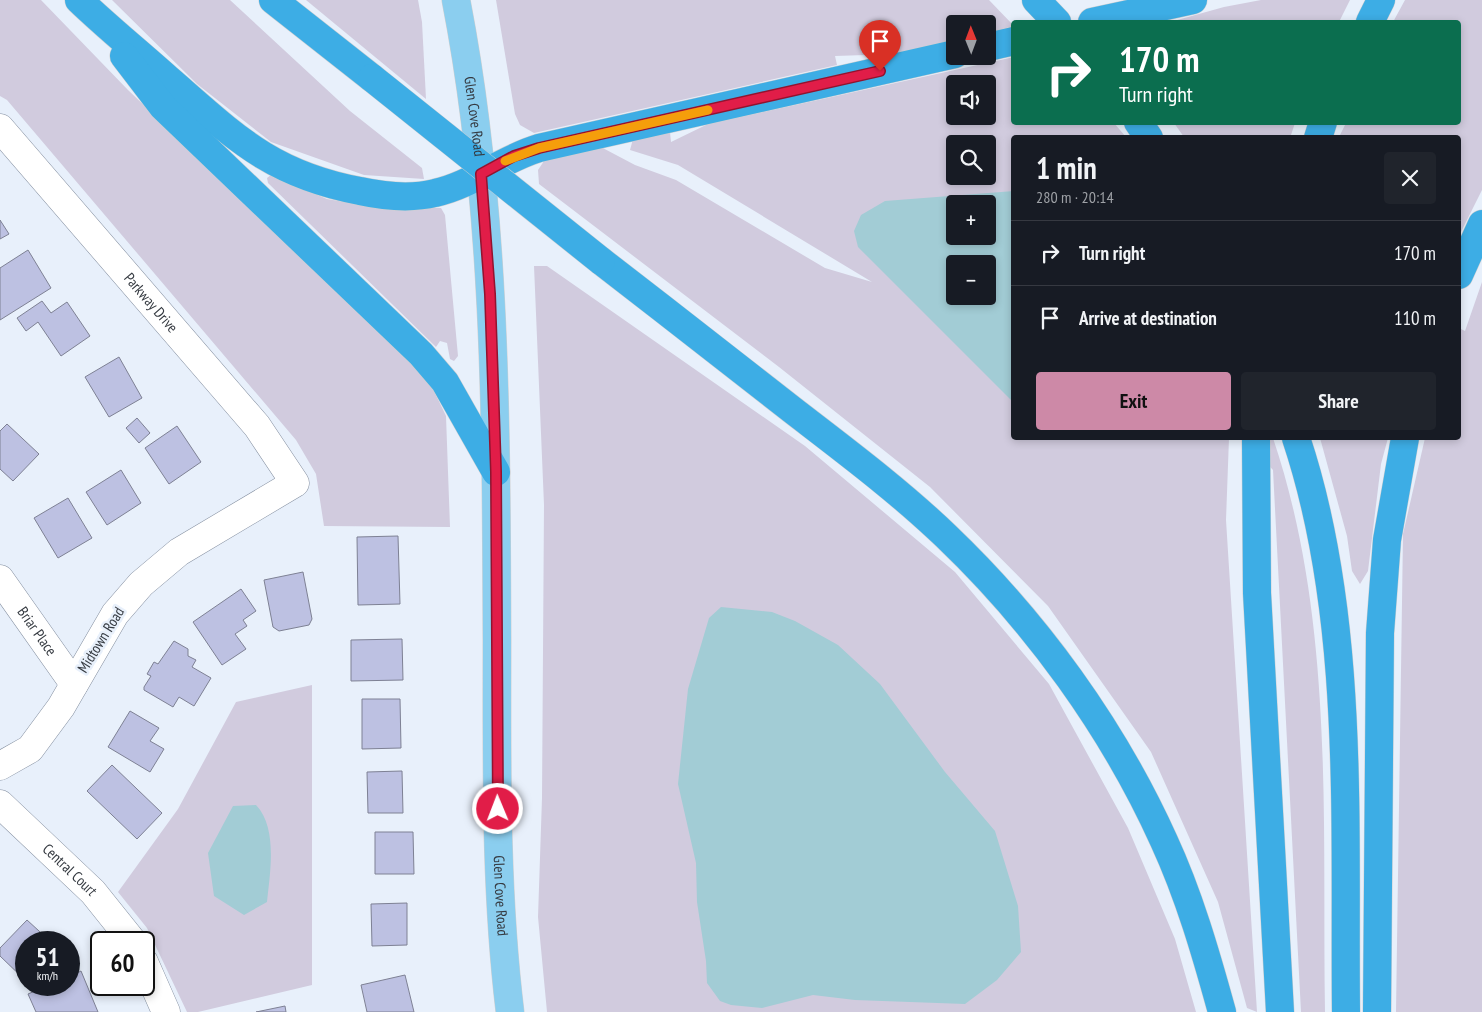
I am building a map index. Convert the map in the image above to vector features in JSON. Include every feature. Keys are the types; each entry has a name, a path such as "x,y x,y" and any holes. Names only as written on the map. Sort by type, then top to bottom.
{"highway":[{"path":"273,0 601,261 876,474 946,536 1023,619 1070,679 1146,804 1165,842 1183,887 1222,1012"},
{"path":"1036,0 1054,20"},
{"path":"1101,20 1193,0"},
{"path":"1371,20 1381,0"},
{"path":"84,5 230,134 274,163 347,189 373,194 405,196 443,191 481,174 514,156 539,148 946,56"},
{"path":"84,5 163,107 435,369 496,472"},
{"path":"1461,271 1482,224"},
{"path":"1297,440 1319,528 1336,632 1343,760 1346,1012"},
{"path":"1377,1012 1381,615 1387,540 1405,440"},
{"path":"1256,443 1257,593 1280,1012"}],"main road":[{"name":"Glen Cove Road","path":"456,0 481,174 490,294 496,472 498,841 504,951 510,1012"}],"street":[{"name":"Parkway Drive","path":"0,128 257,426 295,483"},
{"name":"Midtown Road","path":"0,766 30,748 61,707 115,614 141,584 179,552 295,483"},
{"name":"Briar Place","path":"0,579 74,684"},
{"name":"Central Court","path":"0,804 94,892 124,931"},
{"path":"155,987 166,1012"}],"shaded area":[{"path":"0,0 41,0 128,90 426,374 446,416 450,527 324,526 316,474 296,440 7,100 0,96"},
{"path":"112,0 230,0 350,111 422,168 424,179 364,175 271,142 197,84"},
{"path":"306,0 418,0 422,22 426,99"},
{"path":"496,0 989,0 1011,23 1011,27 996,31 996,15 946,15 946,42 895,54 835,56 837,65 534,133 520,125 515,114"},
{"path":"1261,0 1350,0 1340,20 1177,20 1224,7"},
{"path":"1405,0 1482,0 1482,190 1461,232 1461,135 1340,135 1345,125 1461,125 1461,20 1394,20"},
{"path":"1011,58 1011,125 1116,125 1124,135 1011,135 1011,440 1229,440 1226,520 1257,1012 1247,1008 1218,902 1151,752 1048,606 930,487 779,367 539,184 538,170 546,158 599,146 635,165 676,180 825,268 872,282 678,165 630,150 633,139 670,132 671,142 708,124 977,65 996,65 996,61"},
{"path":"1175,125 1294,125 1291,135 1183,135"},
{"path":"271,175 327,199 380,208 441,208 445,215 458,356 454,361 450,359 447,343 440,341 436,347 268,183 267,178"},
{"path":"534,266 547,266 805,446 955,572 1049,684 1128,828 1175,939 1196,1012 547,1012 538,917 542,798 544,505"},
{"path":"1482,282 1482,1012 1396,1012 1403,534 1425,440 1461,440 1461,329 1465,331"},
{"path":"1245,440 1274,440 1293,508 1307,578 1316,650 1321,722 1324,795 1325,1012 1301,1012 1273,470"},
{"path":"1321,440 1387,440 1381,464 1368,571 1360,584 1352,571 1347,536"},
{"path":"312,685 312,985 198,1012 187,1012 155,945 155,931 148,931 118,892 178,809 236,702"}],"water":[{"path":"1011,191 1011,400 858,247 854,231 861,215 885,201 946,196 946,245 996,245 996,195 962,195"},
{"path":"721,607 772,612 795,621 838,645 880,684 945,772 995,831 1018,906 1021,952 997,980 965,1004 855,1000 813,995 762,1008 731,1005 720,1001 707,983 706,961 697,902 696,863 678,784 688,689 709,618"},
{"path":"256,805 263,815 270,838 271,865 267,902 244,915 214,896 208,853 233,806"}],"building":[{"path":"0,220 9,234 0,239"},
{"path":"28,250 51,288 0,320 0,268"},
{"path":"42,301 51,313 67,302 90,336 61,356 38,322 26,331 17,318"},
{"path":"119,357 142,398 109,417 85,377"},
{"path":"137,418 150,433 139,443 126,428"},
{"path":"7,424 39,454 13,481 0,469 0,431"},
{"path":"177,426 201,462 169,484 145,448"},
{"path":"121,470 141,503 107,525 86,492"},
{"path":"68,498 92,538 58,558 34,518"},
{"path":"398,536 400,604 358,605 357,537"},
{"path":"303,572 312,619 309,625 279,631 273,627 264,580"},
{"path":"241,589 256,611 243,620 247,626 235,634 246,649 222,665 193,622"},
{"path":"402,639 403,680 351,681 351,640"},
{"path":"174,641 188,649 188,656 196,660 192,667 211,678 194,706 179,697 173,707 144,690 151,676 147,674 154,662 158,664"},
{"path":"362,699 400,699 401,748 362,749"},
{"path":"130,711 159,728 150,741 164,749 150,772 108,747"},
{"path":"112,765 162,813 137,839 87,791"},
{"path":"402,771 403,813 368,813 367,772"},
{"path":"375,832 413,832 414,874 375,874"},
{"path":"407,903 407,945 372,946 371,904"},
{"path":"27,920 39,931 16,931"},
{"path":"15,932 15,970 0,956 0,948"},
{"path":"80,972 98,1012 36,1012 29,996 80,996"},
{"path":"405,975 414,1012 367,1012 361,985"},
{"path":"285,1006 286,1012 256,1012"}],"slow traffic":[{"path":"505,161 539,148 708,110"}],"route":[{"path":"498,809 496,472 490,294 481,174 514,156 539,148 880,71"}]}
